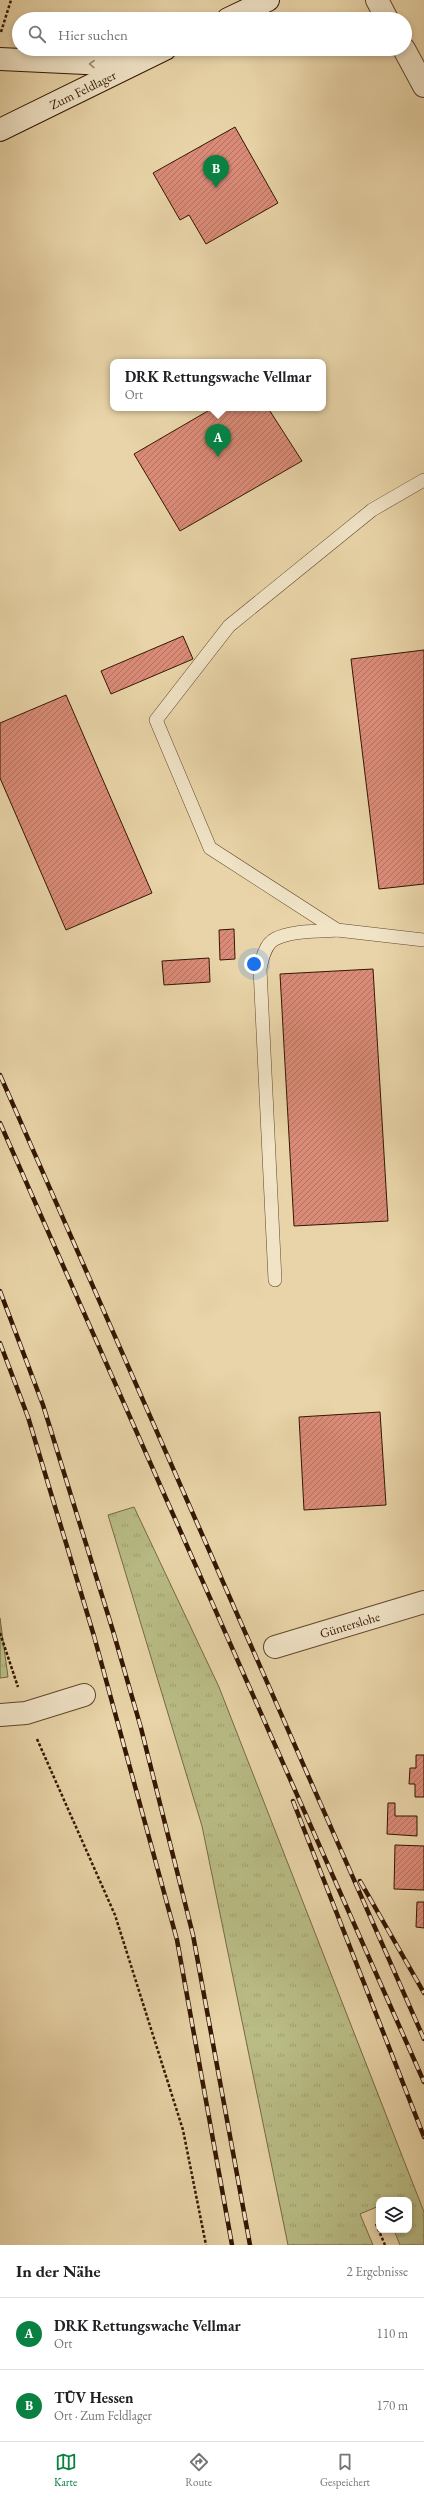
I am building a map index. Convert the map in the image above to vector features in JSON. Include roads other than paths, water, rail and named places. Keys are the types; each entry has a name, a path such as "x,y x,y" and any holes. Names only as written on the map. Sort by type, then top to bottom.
{"street":[{"path":"243,12 268,0"},
{"path":"377,0 383,12"},
{"name":"Zum Feldlager","path":"0,130 151,56"},
{"path":"408,56 424,86"},
{"path":"0,60 131,66"},
{"name":"Günterslohe","path":"274,1647 424,1602"},
{"path":"0,1715 26,1713 84,1695"}],"lane":[{"path":"337,930 210,848 156,720 229,626 372,510 424,480"},
{"path":"275,1280 260,969 263,954 274,939 293,934 337,930 424,940"}],"railway":[{"path":"0,1075 424,2039"},
{"path":"0,1123 424,2082"},
{"path":"0,1291 43,1405 113,1631 141,1728 193,1935 250,2245"},
{"path":"0,1343 28,1417 94,1636 177,1940 232,2245"},
{"path":"293,1801 424,2137"},
{"path":"360,1881 424,1993"}],"place":[{"name":"TÜV Hessen","path":"216,188"},
{"name":"DRK Rettungswache Vellmar","path":"218,457"}]}
